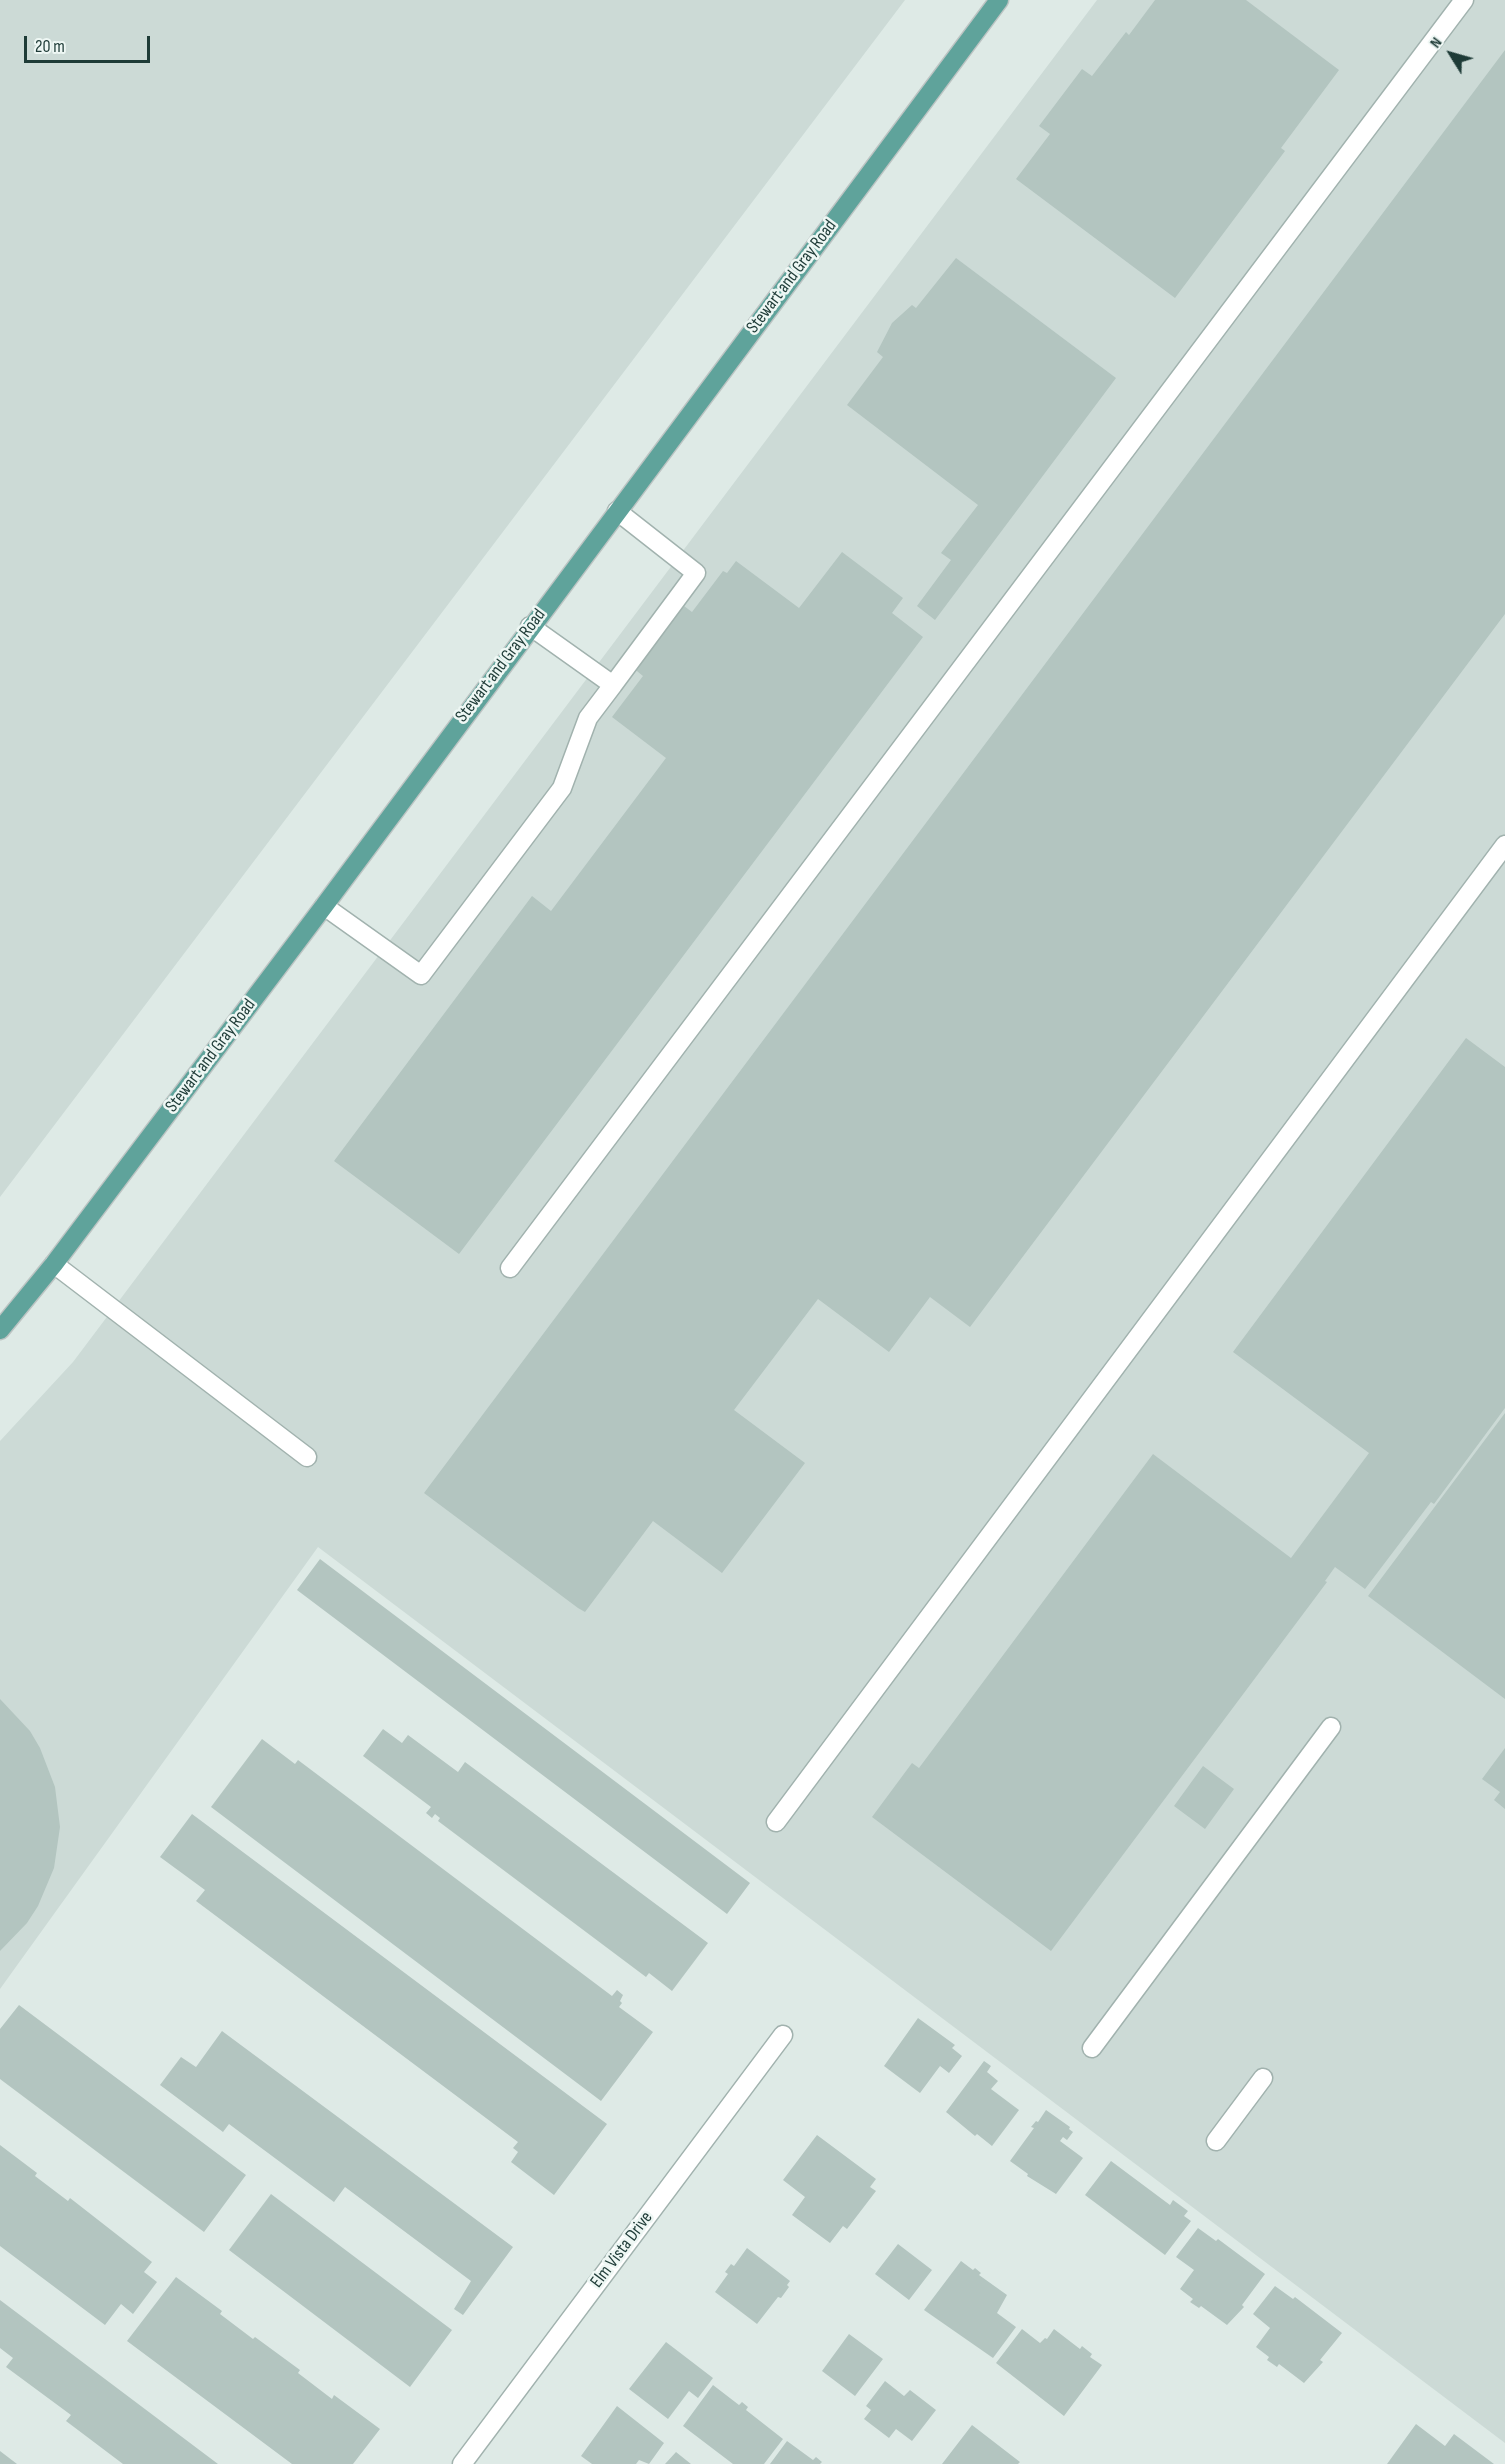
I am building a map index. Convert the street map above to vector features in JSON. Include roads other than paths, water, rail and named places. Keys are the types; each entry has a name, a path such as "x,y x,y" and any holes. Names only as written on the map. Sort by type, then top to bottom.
{"main road":[{"name":"Stewart and Gray Road","path":"0,1330 54,1264 324,906 530,626 999,0"}],"street":[{"path":"510,1268 1464,0"},
{"path":"324,906 421,975 562,788 588,718 696,573 617,511"},
{"path":"530,626 612,685"},
{"path":"776,1822 1505,845"},
{"path":"54,1264 307,1457"},
{"path":"1092,2048 1331,1727"},
{"name":"Elm Vista Drive","path":"462,2464 783,2036"},
{"path":"1216,2141 1263,2078"}]}
